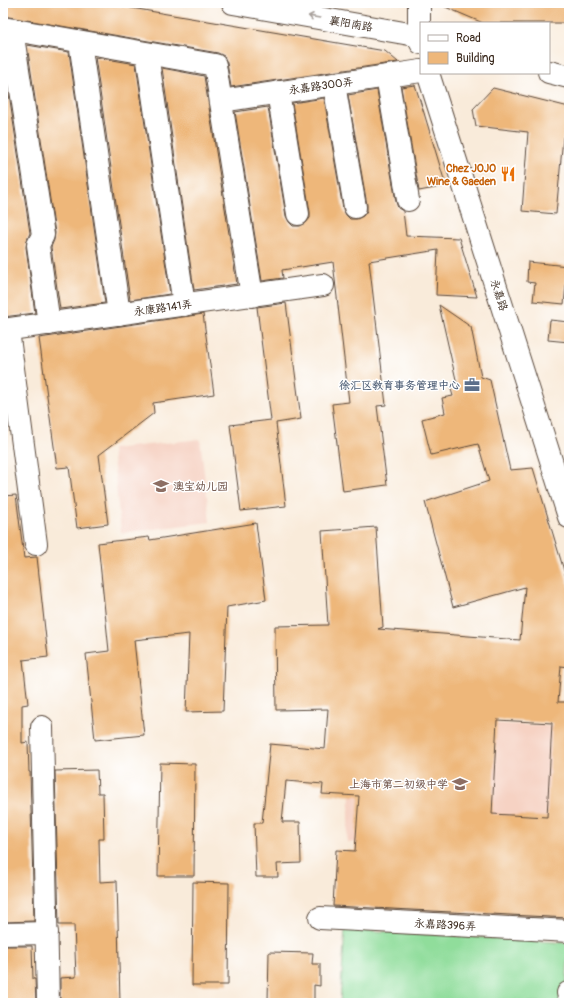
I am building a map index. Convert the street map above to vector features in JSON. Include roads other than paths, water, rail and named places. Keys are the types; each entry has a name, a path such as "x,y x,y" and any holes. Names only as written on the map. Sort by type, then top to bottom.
{"street":[{"name":"襄阳南路","path":"234,3 420,38"},
{"path":"419,3 420,38"},
{"path":"49,324 38,245 43,236 8,29 215,65 252,296"},
{"path":"80,42 119,314"},
{"path":"147,54 184,305"},
{"name":"永嘉路300弄","path":"221,101 420,71"},
{"path":"550,72 569,77"},
{"name":"永嘉路","path":"428,74 569,517"},
{"path":"387,76 408,200"},
{"path":"334,84 355,207"},
{"path":"278,92 298,214"},
{"name":"永康路141弄","path":"5,330 323,285"},
{"path":"5,330 36,544"},
{"path":"42,727 48,1003"},
{"name":"永嘉路396弄","path":"320,918 569,931"},
{"path":"3,934 47,932"}],"place":[{"name":"Chez JOJO Wine & Gaeden","path":"508,174"},
{"name":"徐汇区教育事务管理中心","path":"472,385"},
{"name":"澳宝幼儿园","path":"161,486"},
{"name":"上海市第二初级中学","path":"460,784"}]}
